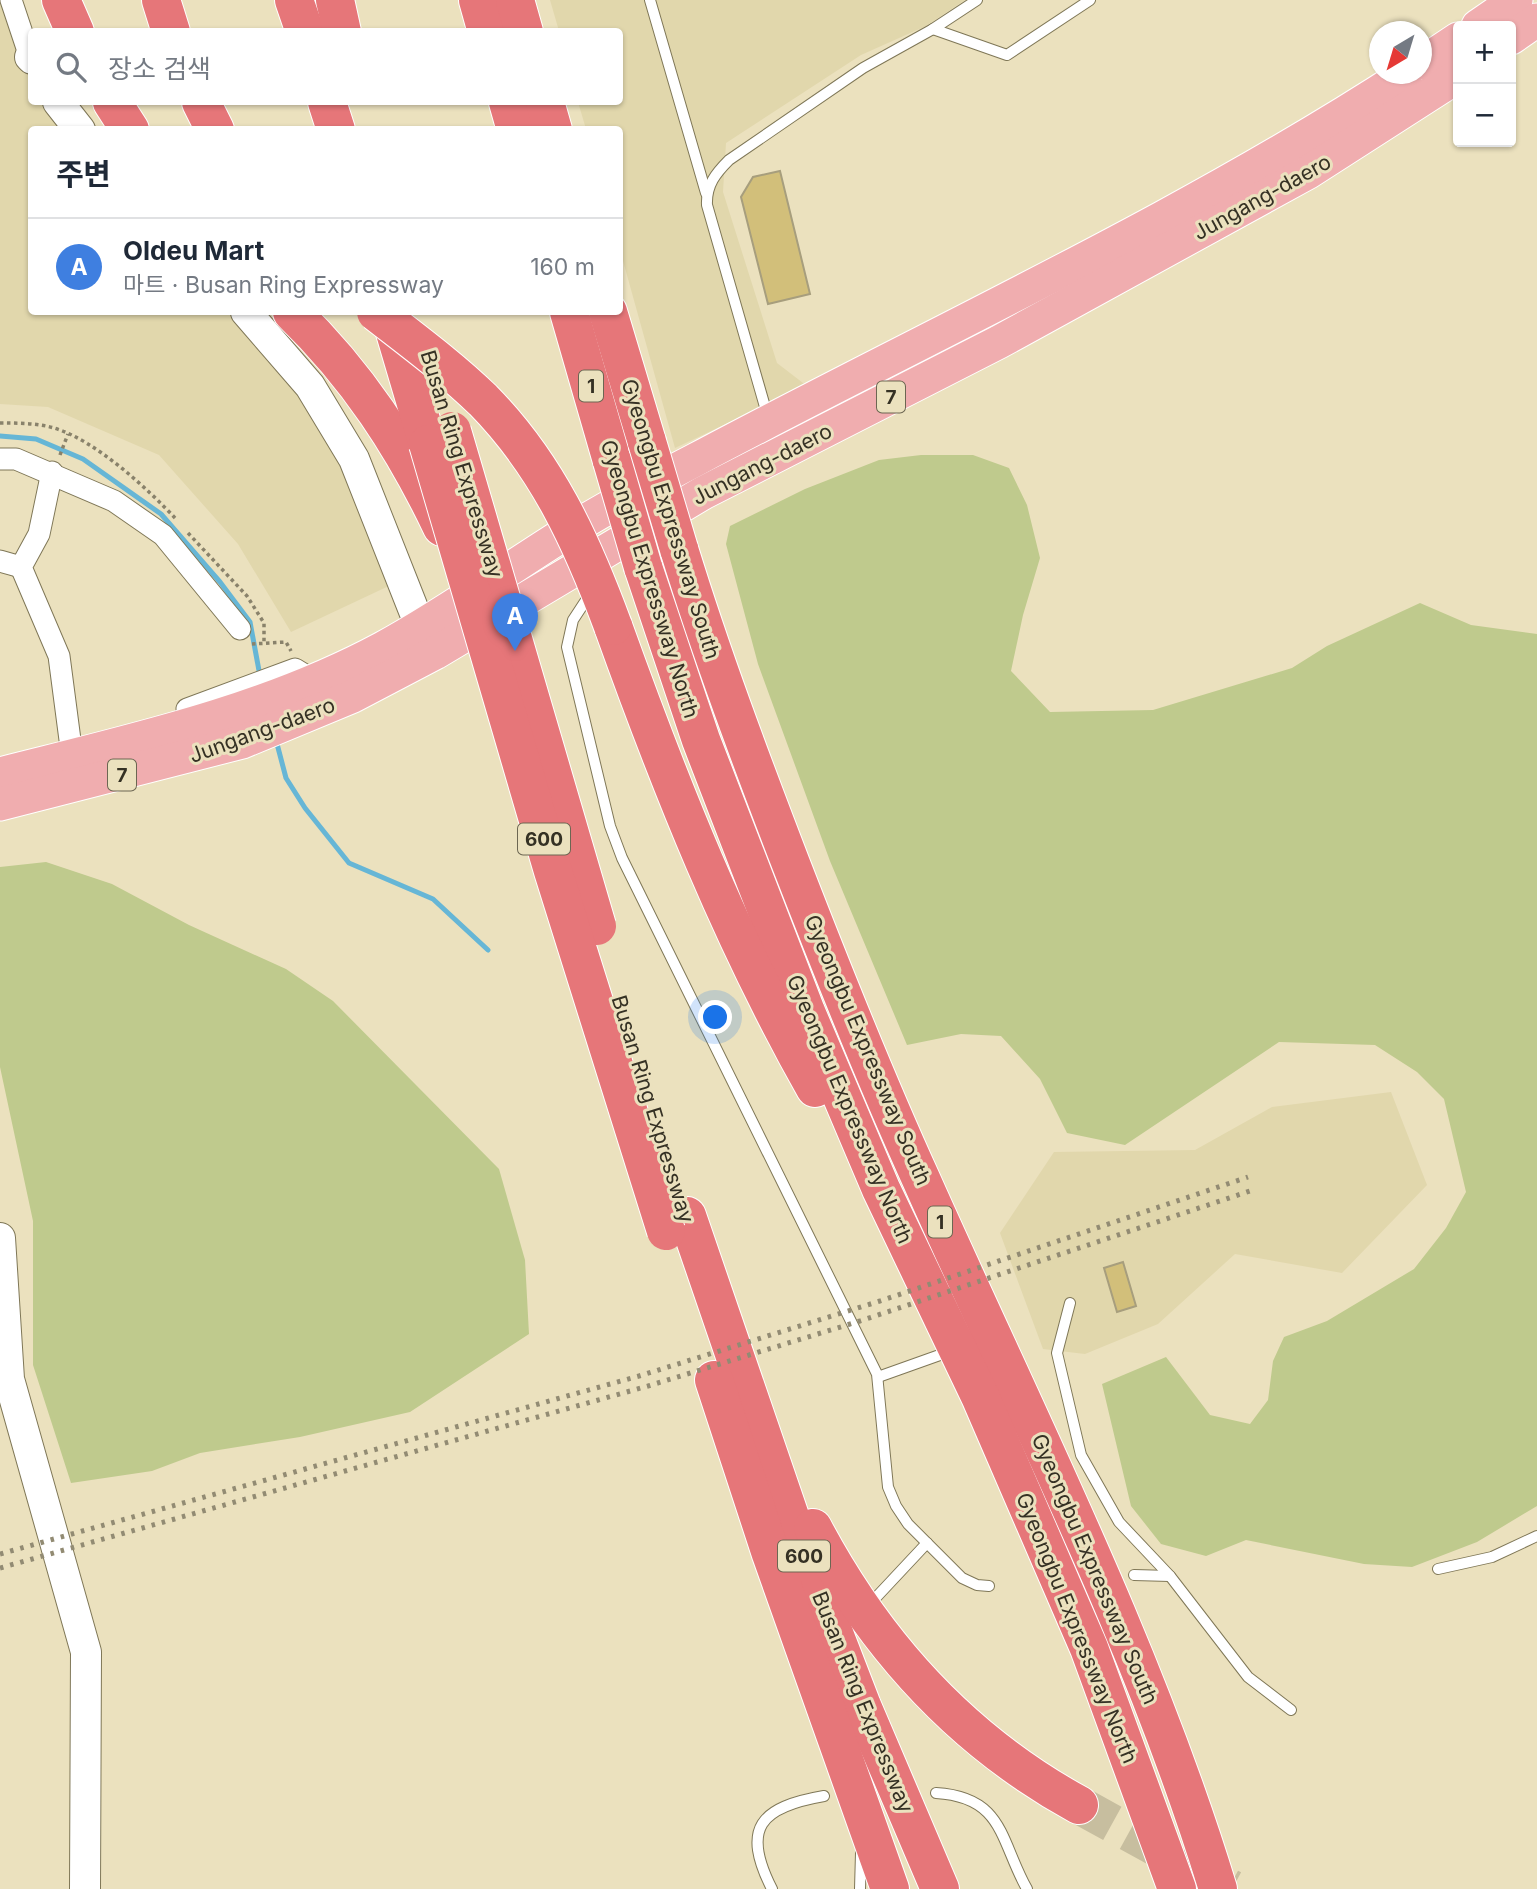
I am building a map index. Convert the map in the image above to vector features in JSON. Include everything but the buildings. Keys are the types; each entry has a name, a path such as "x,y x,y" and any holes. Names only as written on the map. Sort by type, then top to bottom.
{"highway":[{"path":"61,0 73,28"},
{"path":"161,0 170,28"},
{"path":"295,0 304,28"},
{"path":"322,0 330,28"},
{"path":"335,0 341,28"},
{"path":"478,0 486,28"},
{"path":"515,0 523,28"},
{"path":"114,105 127,126"},
{"path":"202,105 213,126"},
{"path":"328,105 335,126"},
{"path":"355,105 360,126"},
{"path":"509,105 515,126"},
{"path":"546,105 552,126"},
{"path":"295,315 359,384 429,444"},
{"path":"380,315 482,400 527,452 550,484 585,550 681,806 749,965 783,1030 913,1256"},
{"name":"Busan Ring Expressway","path":"390,315 553,871 677,1223 749,1400 798,1540 857,1693 940,1889"},
{"name":"Busan Ring Expressway","path":"416,315 429,444 649,1102 677,1223 771,1554 838,1741 867,1888"},
{"name":"Gyeongbu Expressway North","path":"570,315 612,461 625,565 701,740 760,897 870,1164 957,1348 1089,1648 1177,1889"},
{"name":"Gyeongbu Expressway South","path":"609,315 647,442 669,534 846,1005 1130,1646 1193,1807 1217,1889"},
{"path":"749,1400 822,1544 863,1610 902,1662 963,1726 1021,1771 1079,1805"}],"main road":[{"path":"1486,21 1517,0"},
{"path":"1516,35 1537,20"},
{"path":"1432,56 1453,42"},
{"name":"Jungang-daero","path":"0,774 140,741 228,702 303,684 427,639 669,534 779,455 999,342 1296,180 1453,79"},
{"name":"Jungang-daero","path":"427,639 584,521 698,458 770,423 1303,141 1391,84"},
{"name":"Jungang-daero","path":"0,804 242,742 303,684"}],"street":[{"path":"11,0 28,49"},
{"path":"60,105 77,126"},
{"path":"249,315 310,386 354,459 427,639"},
{"path":"0,459 16,459 55,467 114,500 163,535 240,629"},
{"path":"21,567 38,534 55,467"},
{"path":"0,561 21,567"},
{"path":"21,567 59,656 70,740"},
{"path":"0,760 70,740 128,731 228,702"},
{"path":"0,1238 9,1379 86,1652 85,1889"}],"lane":[{"path":"650,0 779,455"},
{"path":"707,196 716,173 729,160 863,68 933,29 977,0"},
{"path":"933,29 1007,55 1090,0"},
{"path":"669,534 625,565 580,608 568,633 567,647 610,826 630,875 878,1377 888,1487 908,1524 962,1578 977,1585 989,1586"},
{"path":"1070,1303 1058,1353 1081,1455 1119,1522 1170,1576 1248,1677 1291,1710"},
{"path":"878,1377 957,1348"},
{"path":"1438,1569 1492,1557 1537,1536"},
{"path":"863,1610 928,1543"},
{"path":"1134,1575 1170,1576"},
{"path":"936,1793 968,1798 989,1812 1002,1831 1027,1889"},
{"path":"772,1889 756,1850 763,1823 782,1806 824,1797"}],"path":[{"path":"55,467 68,434"},
{"path":"259,645 286,642 303,684"}],"shaded area":[{"path":"0,0 8,0 28,63 28,105 48,105 65,126 28,126 28,315 235,315 269,350 339,457 393,584 291,632 238,544 159,455 48,407 0,404"},
{"path":"550,0 965,0 926,26 861,55 726,143 723,192 777,363 803,383 815,382 675,448 623,261 623,126 585,126 579,105 623,105 623,28 558,28"},
{"path":"1391,1092 1427,1185 1342,1273 1235,1254 1158,1324 1085,1354 1043,1349 1000,1233 1054,1152 1195,1150 1272,1107"}],"green space":[{"path":"921,455 973,455 1009,468 1027,505 1040,558 1023,615 1011,671 1050,712 1153,710 1292,668 1327,646 1420,603 1471,625 1537,634 1537,1506 1477,1542 1412,1567 1364,1564 1246,1540 1206,1556 1161,1544 1131,1506 1102,1384 1166,1357 1210,1415 1250,1424 1268,1400 1273,1361 1284,1337 1327,1321 1414,1269 1446,1228 1466,1192 1444,1099 1417,1072 1375,1045 1279,1042 1125,1145 1067,1133 1040,1079 1001,1036 961,1034 907,1045 830,861 758,664 726,544 730,526 805,489 879,460"},
{"path":"46,862 112,884 189,925 286,969 333,1001 499,1169 525,1260 529,1334 410,1412 300,1437 200,1453 152,1471 71,1483 33,1365 33,1221 0,1067 0,867"}],"waterway":[{"path":"0,436 36,439 83,459 161,514 220,582 250,622 260,676"},
{"path":"276,740 286,778 305,808 349,863 433,899 488,950"}],"tunnel":[{"path":"1079,1805 1232,1889"}],"railway":[{"path":"0,1554 639,1376 880,1301 1248,1177"},
{"path":"0,1568 648,1386 860,1321 1253,1190"}],"place":[{"name":"Oldeu Mart","path":"515,651"}]}
